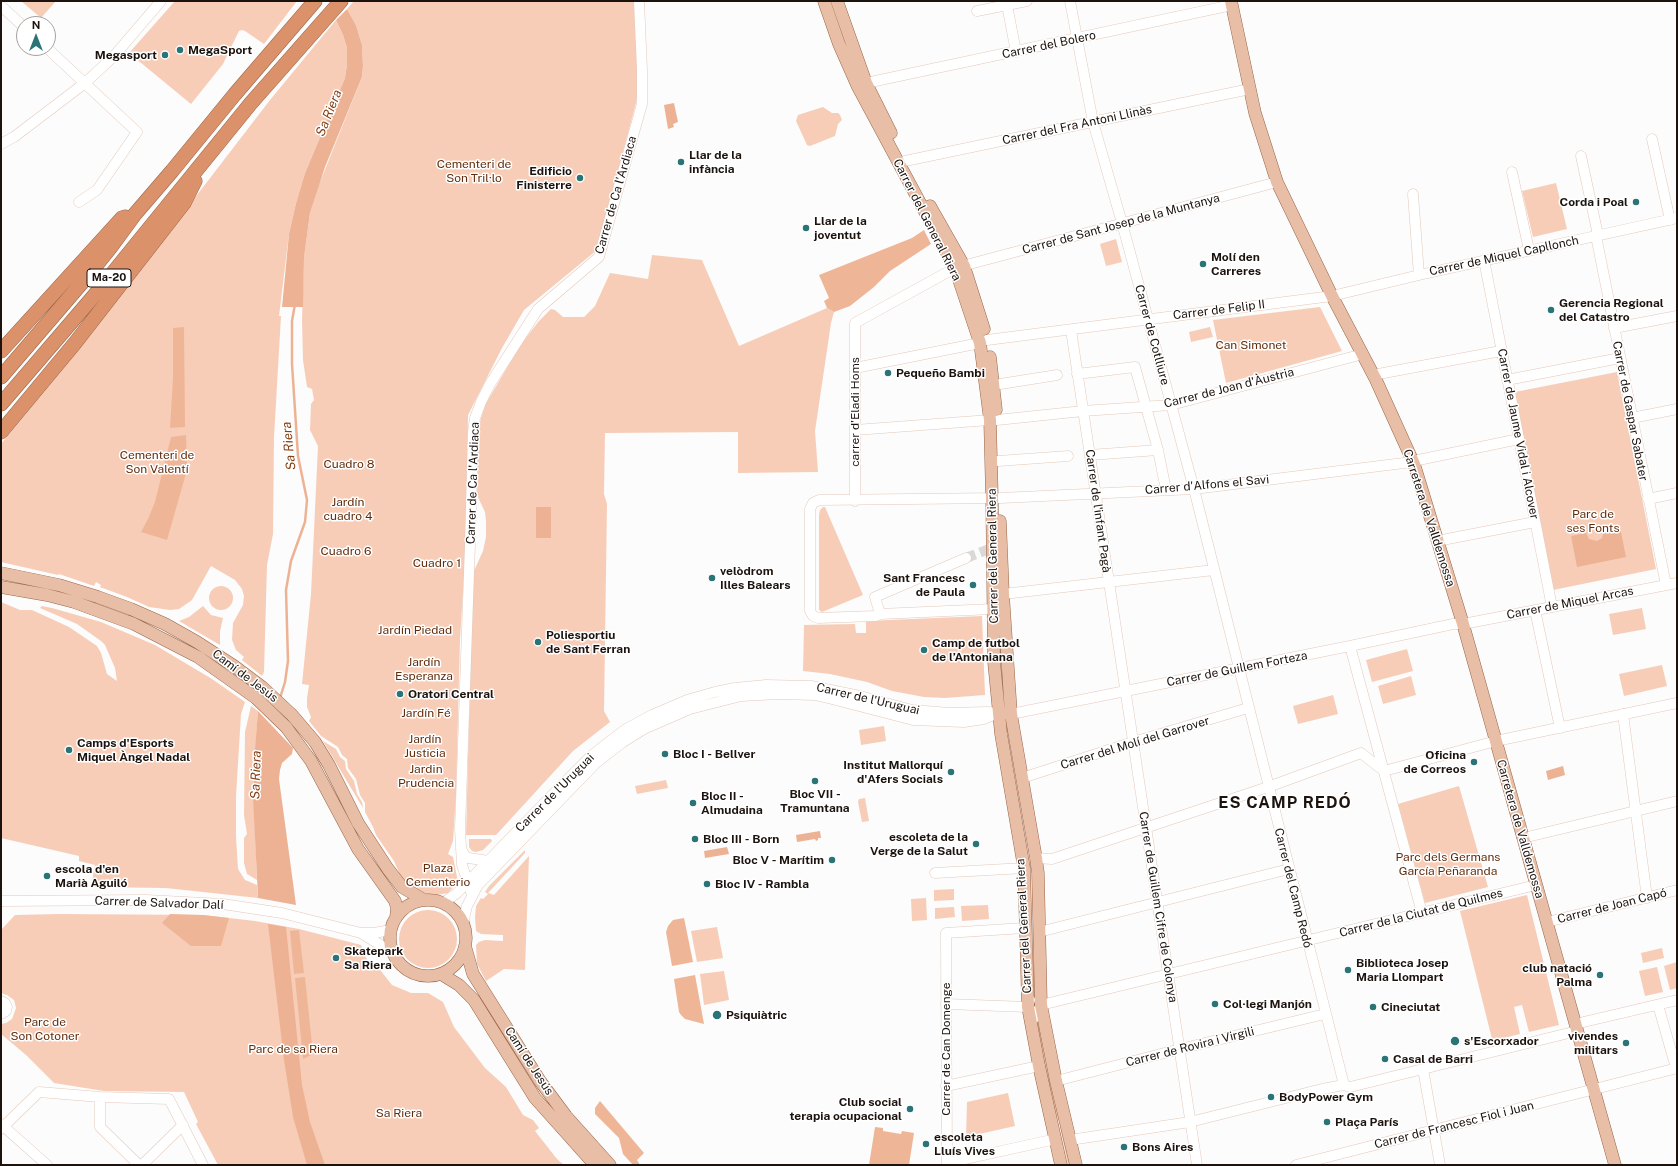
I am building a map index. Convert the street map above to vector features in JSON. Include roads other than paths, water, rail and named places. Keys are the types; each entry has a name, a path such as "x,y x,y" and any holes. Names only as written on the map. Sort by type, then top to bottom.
{"highway":[{"name":"Ma-20","path":"1,377 102,258 135,214 315,1"},
{"name":"Ma-20","path":"1,404 82,310 213,149 341,1"},
{"path":"1,432 75,343 184,203 213,149"},
{"path":"1,351 122,218 135,214"}],"main road":[{"name":"Carrer del General Riera","path":"824,1 839,44 858,87 959,267"},
{"name":"Carrer del General Riera","path":"837,1 866,82 959,267 984,342 994,385 993,420 996,498 1003,594 1005,713 1001,734 1024,868 1024,928 1028,1007 1039,1066 1061,1165"},
{"name":"Carretera de Valldemossa","path":"1231,3 1256,113 1277,182 1332,296 1374,375 1413,461 1463,624 1615,1165"},
{"name":"Carrer del General Riera","path":"984,342 998,461 993,610 994,662 1005,713 1022,778 1036,858 1041,1005 1056,1081 1076,1165"},
{"path":"1,569 36,580"},
{"name":"Camí de Jesús","path":"1,573 80,591 115,602 166,624 212,651 262,687 292,715 309,735 325,758 358,823 381,859 402,887 424,900"},
{"name":"Camí de Jesús","path":"1,586 56,597 134,624 198,657 256,698 296,739 320,776 358,849 395,901 397,908 396,918"},
{"path":"424,900 443,903 452,909 463,923 466,935 465,946 459,960 454,966 441,974 430,976 412,973 402,966 392,952 390,941 391,930 396,918 409,905 424,900"},
{"name":"Camí de Jesús","path":"465,946 473,974 540,1081 566,1116 610,1165"},
{"name":"Camí de Jesús","path":"441,974 459,985 474,1000 535,1098 595,1165"}],"street":[{"path":"1,144 14,137 85,83 114,56 161,1"},
{"name":"Carrer de Ca l'Ardiaca","path":"472,895 462,866 460,848 473,432 475,418 490,384 520,334 538,309 599,257 642,104 639,1"},
{"path":"977,11 1027,1"},
{"name":"Carrer de Cotlliure","path":"1070,1 1093,122 1194,489 1238,668"},
{"name":"Carrer del Bolero","path":"866,82 1077,39 1231,3"},
{"path":"1007,5 1016,52"},
{"path":"1,6 16,20"},
{"path":"56,56 137,132 97,190 79,202"},
{"name":"Carrer del Fra Antoni Llinàs","path":"905,161 1250,89"},
{"path":"1652,140 1673,219"},
{"name":"Carrer de Gaspar Sabater","path":"1580,156 1666,585"},
{"path":"1512,172 1529,250"},
{"name":"Carrer de Sant Josep de la Muntanya","path":"855,323 959,267 1277,182"},
{"path":"1413,194 1419,275"},
{"name":"Carrer de Miquel Capllonch","path":"1332,296 1484,260 1673,219"},
{"name":"Carrer de Jaume Vidal i Alcover","path":"1484,260 1552,607"},
{"name":"Carrer de Felip II","path":"855,368 984,342 1332,296"},
{"path":"1614,328 1677,316"},
{"name":"carrer d'Eladi Homs","path":"855,323 855,501"},
{"name":"Carrer de l'infant Pagà","path":"1070,330 1126,691"},
{"path":"1374,375 1501,350"},
{"name":"Carrer de Joan d'Àustria","path":"855,430 1171,405 1363,354"},
{"path":"1507,380 1620,358"},
{"path":"1077,374 1135,367 1158,450 1166,490"},
{"path":"994,385 1057,375"},
{"path":"1632,418 1677,409"},
{"name":"Carrer d'Alfons el Savi","path":"993,610 818,618 813,616 810,611 810,509 814,503 819,500 855,501 996,498 1194,489 1413,461 1519,439"},
{"path":"1090,455 1158,450"},
{"path":"998,461 1068,456"},
{"path":"1648,499 1677,493"},
{"path":"1437,541 1535,522"},
{"path":"880,614 875,597 966,558"},
{"path":"1003,594 1214,570"},
{"name":"Carrer de Miquel Arcas","path":"1463,624 1677,583"},
{"path":"1535,610 1560,728"},
{"name":"Carrer de Guillem Forteza","path":"1005,713 1126,691 1452,624 1463,624"},
{"path":"1350,646 1422,913"},
{"name":"Carrer del Camp Redó","path":"1238,668 1344,1085"},
{"name":"Carrer de l'Uruguai","path":"443,903 457,893 591,756 638,722 687,700 735,688 766,685 798,685 839,691 912,710 950,713 1005,713"},
{"name":"Carrer de Guillem Cifre de Colonya","path":"1126,691 1197,1165"},
{"name":"Carrer de l'Uruguai","path":"463,923 472,895 478,885 605,756 644,729 690,709 736,697 779,694 815,695 913,720 964,722 984,719 1005,713"},
{"path":"1384,771 1496,741 1677,703"},
{"name":"Carrer del Molí del Garrover","path":"1022,778 1133,742 1248,708"},
{"path":"1623,714 1634,811 1647,898"},
{"path":"1036,858 1052,859 1268,787 1361,753 1384,771"},
{"path":"1523,838 1677,801"},
{"path":"460,848 465,856 469,858 488,861"},
{"path":"935,873 1024,868"},
{"path":"1039,932 1288,869"},
{"name":"Carrer de la Ciutat de Quilmes","path":"1041,1005 1307,942 1536,885"},
{"name":"Carrer de Joan Capó","path":"1547,922 1677,890"},
{"name":"Carrer de Salvador Dalí","path":"1,901 146,900 223,904 307,918 362,933 374,933 391,930"},
{"name":"Carrer de Can Domenge","path":"947,1164 946,933 1024,928"},
{"name":"Carrer de Salvador Dalí","path":"362,933 392,952"},
{"path":"946,1004 1028,1007 1031,998 1040,987"},
{"path":"1070,1140 1190,1122 1288,1097 1344,1085 1350,1087 1423,1069 1677,1000"},
{"path":"1,1001 5,1003 7,1007 6,1011 1,1014"},
{"path":"1031,1023 1041,1005"},
{"path":"1658,1005 1676,1068"},
{"name":"Carrer de Rovira i Virgili","path":"1056,1081 1325,1014"},
{"path":"946,1086 1039,1066"},
{"name":"Carrer de Francesc Fiol i Juan","path":"1296,1165 1314,1163 1435,1130 1676,1068"},
{"path":"1423,1069 1440,1165"},
{"path":"47,1165 2,1127 39,1092 169,1098 203,1165"},
{"path":"100,1096 100,1127 139,1165"},
{"path":"142,1165 182,1125"},
{"path":"947,1164 1056,1139"}],"water":[{"path":"347,9 356,25 362,45 362,77 325,167 310,213 304,258 303,307 282,307 289,234 296,203 305,173 345,78 347,48 336,20"},
{"path":"674,103 678,122 673,124 674,127 668,129 664,105"},
{"path":"536,507 551,507 551,538 536,538"},
{"path":"1620,527 1626,557 1577,567 1571,536 1586,533 1589,539 1597,541 1602,538 1604,530"},
{"path":"258,711 293,748 292,754 282,763 279,779 296,905 258,898 253,798"},
{"path":"1563,766 1565,775 1548,780 1546,771"},
{"path":"820,831 821,838 818,838 816,841 815,839 797,842 796,835"},
{"path":"727,847 729,854 705,858 704,851"},
{"path":"268,924 286,927 302,1085 310,1122 325,1165 307,1165 293,1117 284,1060"}],"waterway":[{"name":"Sa Riera","path":"280,698 285,682 288,661 286,590 291,561 305,522 307,500 298,456 292,364 292,321 295,304"}],"tunnel":[{"path":"966,558 992,548"}],"place":[{"name":"MegaSport","path":"180,50"},
{"name":"Megasport","path":"165,55"},
{"name":"Llar de la infància","path":"681,162"},
{"name":"Edificio Finisterre","path":"580,178"},
{"name":"Corda i Poal","path":"1636,202"},
{"name":"Llar de la joventut","path":"806,228"},
{"name":"Molí den Carreres","path":"1203,264"},
{"name":"Gerencia Regional del Catastro","path":"1551,310"},
{"name":"Pequeño Bambi","path":"888,373"},
{"name":"velòdrom Illes Balears","path":"712,578"},
{"name":"Sant Francesc de Paula","path":"973,585"},
{"name":"Poliesportiu de Sant Ferran","path":"538,642"},
{"name":"Camp de futbol de l’Antoniana","path":"924,650"},
{"name":"Oratori Central","path":"400,694"},
{"name":"Camps d'Esports Miquel Àngel Nadal","path":"69,750"},
{"name":"Bloc I - Bellver","path":"665,754"},
{"name":"Oficina de Correos","path":"1474,762"},
{"name":"Institut Mallorquí d'Afers Socials","path":"951,772"},
{"name":"Bloc VII - Tramuntana","path":"815,781"},
{"name":"Bloc II - Almudaina","path":"693,803"},
{"name":"Bloc III - Born","path":"695,839"},
{"name":"escoleta de la Verge de la Salut","path":"976,844"},
{"name":"Bloc V - Marítim","path":"832,860"},
{"name":"escola d'en Marià Aguiló","path":"47,876"},
{"name":"Bloc IV - Rambla","path":"707,884"},
{"name":"Skatepark Sa Riera","path":"336,958"},
{"name":"Biblioteca Josep Maria Llompart","path":"1348,970"},
{"name":"club natació Palma","path":"1600,975"},
{"name":"Col·legi Manjón","path":"1215,1004"},
{"name":"Cineciutat","path":"1373,1007"},
{"name":"Psiquiàtric","path":"717,1015"},
{"name":"s'Escorxador","path":"1455,1041"},
{"name":"vivendes militars","path":"1626,1043"},
{"name":"Casal de Barri","path":"1385,1059"},
{"name":"BodyPower Gym","path":"1271,1097"},
{"name":"Club social terapia ocupacional","path":"910,1109"},
{"name":"Plaça París","path":"1327,1122"},
{"name":"escoleta Lluís Vives","path":"926,1144"},
{"name":"Bons Aires","path":"1124,1147"}],"district":[{"name":"ES CAMP REDÓ","path":"1285,803"}],"park label":[{"name":"Cementeri de Son Tril·lo","path":"474,171"},
{"name":"Can Simonet","path":"1251,345"},
{"name":"Cementeri de Son Valentí","path":"157,462"},
{"name":"Cuadro 8","path":"349,464"},
{"name":"Jardín cuadro 4","path":"348,509"},
{"name":"Parc de ses Fonts","path":"1593,521"},
{"name":"Cuadro 6","path":"346,551"},
{"name":"Cuadro 1","path":"437,563"},
{"name":"Jardín Piedad","path":"415,630"},
{"name":"Jardín Esperanza","path":"424,669"},
{"name":"Jardín Fé","path":"426,713"},
{"name":"Jardín Justicia","path":"425,746"},
{"name":"Jardin Prudencia","path":"426,776"},
{"name":"Parc dels Germans García Peñaranda","path":"1448,864"},
{"name":"Plaza Cementerio","path":"438,875"},
{"name":"Parc de Son Cotoner","path":"45,1029"},
{"name":"Parc de sa Riera","path":"293,1049"}]}
